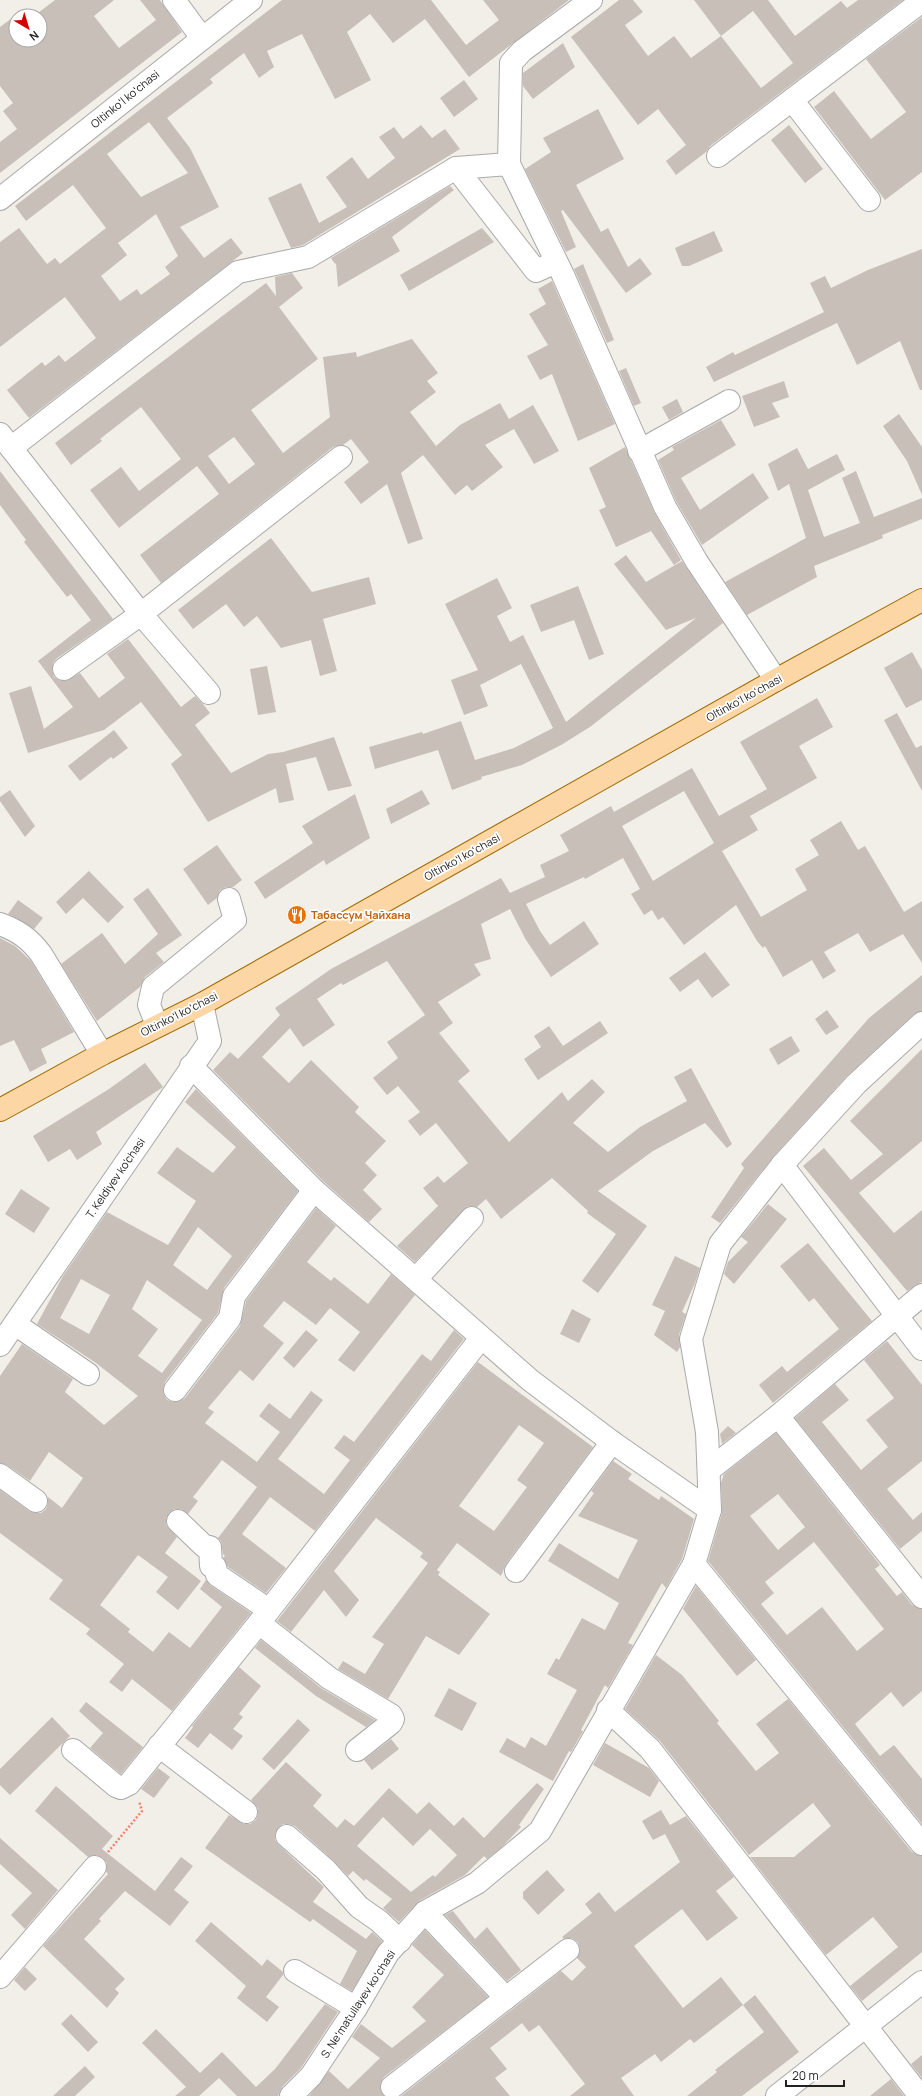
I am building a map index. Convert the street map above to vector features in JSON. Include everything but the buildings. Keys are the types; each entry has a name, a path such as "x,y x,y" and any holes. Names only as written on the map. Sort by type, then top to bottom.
{"main road":[{"name":"Oltinkoʻl koʻchasi","path":"0,1110 102,1054 202,1004 776,680 922,600"}],"street":[{"path":"174,0 202,38"},
{"name":"Oltinkoʻl koʻchasi","path":"0,199 251,0"},
{"path":"591,0 522,52 511,63 509,164 556,262 665,507 697,562 776,680"},
{"path":"718,156 922,1"},
{"path":"792,100 869,200"},
{"path":"209,693 141,614 6,441 238,272 308,257 456,168 509,164"},
{"path":"456,168 536,271 556,262"},
{"path":"639,451 729,401"},
{"path":"64,669 141,614 341,457"},
{"path":"157,1026 149,1005 153,987 235,920 229,899"},
{"path":"0,924 16,930 31,940 102,1054"},
{"name":"T. Keldiyev ko'chasi","path":"0,1345 210,1041 202,1004"},
{"path":"506,1998 425,1912 477,1883 540,1831 608,1710 694,1564 710,1510 707,1432 691,1339 720,1244 782,1165 856,1084 922,1023"},
{"path":"192,1066 314,1190 481,1338 530,1380 612,1442 710,1510"},
{"path":"782,1165 896,1317 922,1349"},
{"path":"175,1390 230,1318 234,1296 314,1190"},
{"path":"416,1279 472,1218"},
{"path":"709,1470 778,1416 922,1295"},
{"path":"15,1324 88,1374"},
{"path":"73,1750 116,1786 121,1788 129,1784 264,1616 481,1338"},
{"path":"778,1416 922,1597"},
{"path":"516,1571 612,1442"},
{"path":"0,1475 36,1501"},
{"path":"178,1521 204,1546 210,1547 211,1566 215,1567 217,1575 264,1616 330,1678 391,1715 391,1723 358,1750"},
{"path":"694,1564 922,1844"},
{"path":"608,1710 650,1749 920,2096"},
{"path":"159,1746 246,1812"},
{"path":"287,1836 326,1870 359,1908 379,1921 400,1941"},
{"path":"0,1977 95,1867"},
{"name":"S. Neʻmatullayev koʻchasi","path":"291,2096 311,2076 356,2008 388,1953 425,1912"},
{"path":"392,2088 568,1950"},
{"path":"295,1971 356,2008"},
{"path":"777,2096 922,1982"}],"path":[{"path":"95,1867 142,1811 138,1797 129,1784"}],"place":[{"name":"Табассум Чайхана","path":"297,915"}]}
